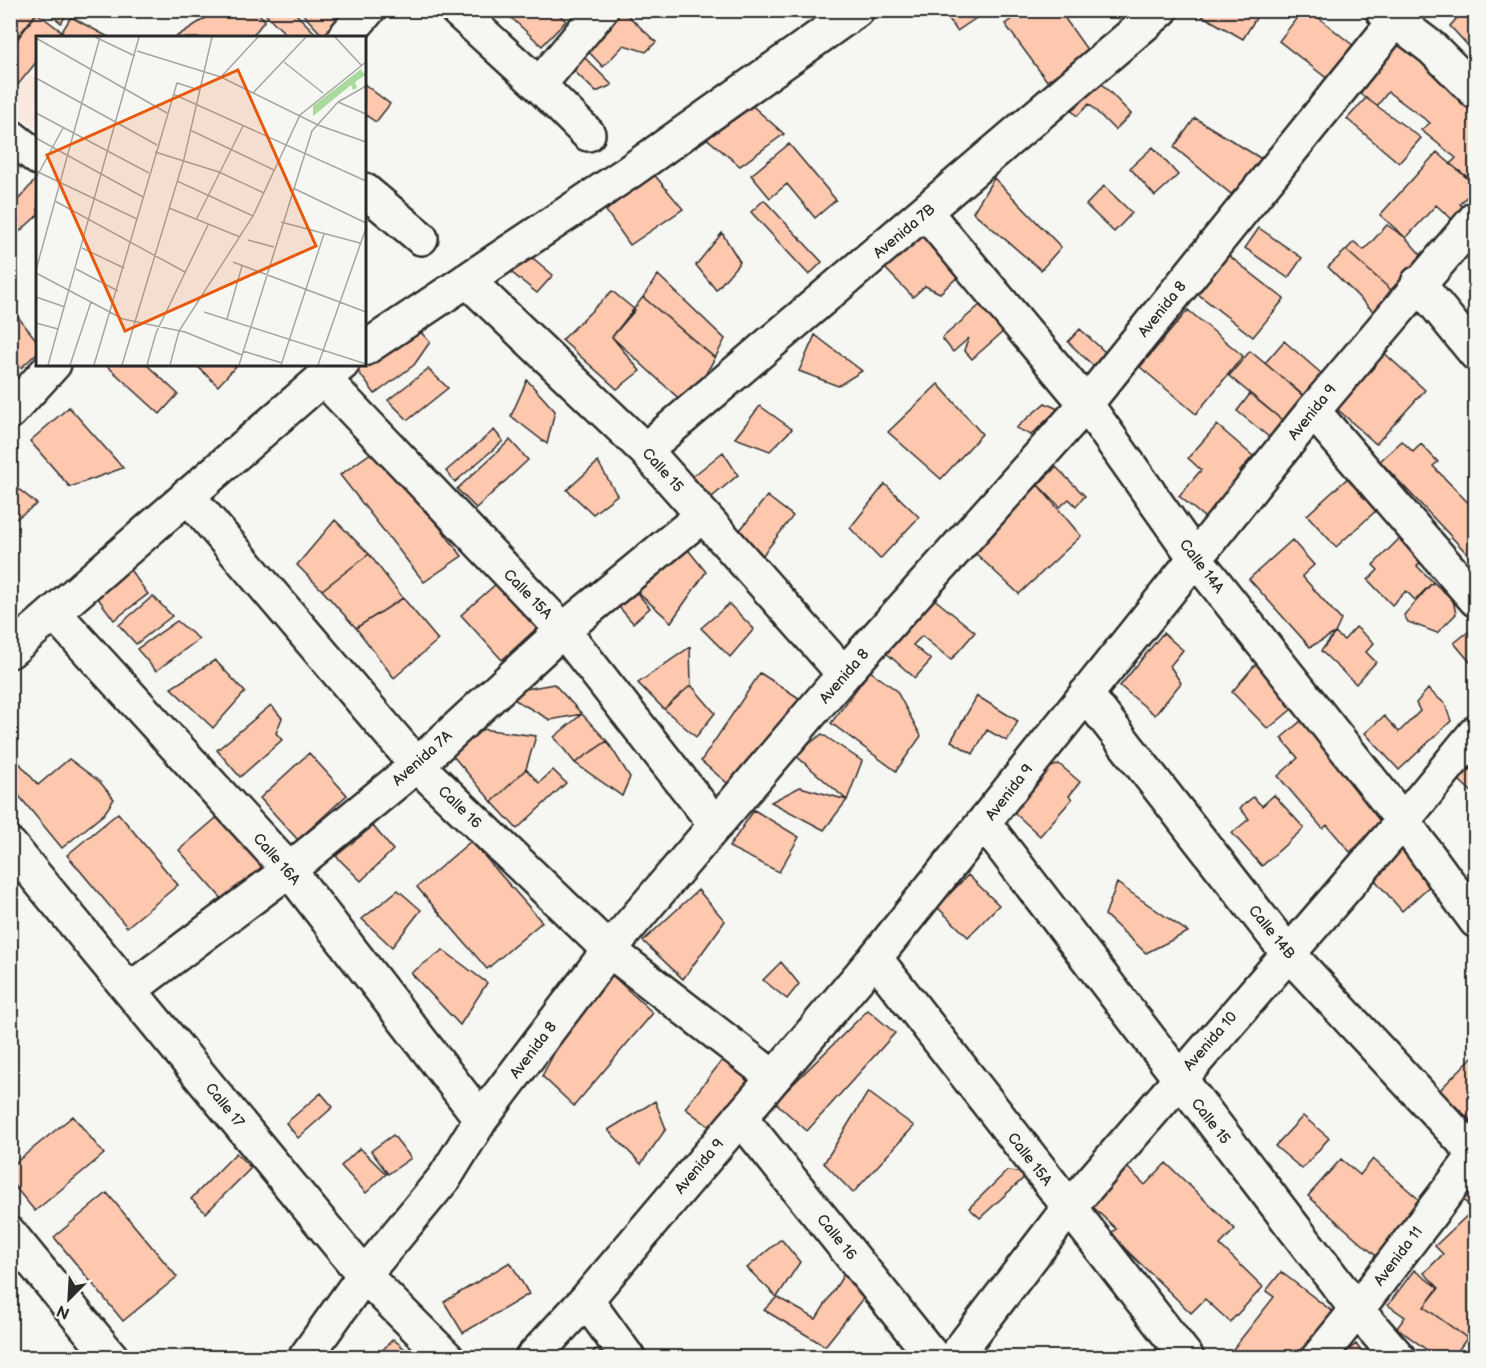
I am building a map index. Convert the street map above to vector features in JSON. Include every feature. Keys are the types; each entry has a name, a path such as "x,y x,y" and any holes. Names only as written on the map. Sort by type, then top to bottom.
{"street":[{"path":"346,36 368,10"},
{"path":"457,10 539,85 588,134"},
{"path":"539,85 601,10"},
{"path":"366,348 629,172 857,10"},
{"name":"Avenida 7B","path":"645,450 926,213 1161,10"},
{"path":"1394,13 1476,92"},
{"name":"Avenida 8","path":"310,1356 364,1275 445,1177 481,1119 609,951 844,674 1086,404 1394,13"},
{"path":"10,136 36,156"},
{"path":"366,192 421,238"},
{"name":"Calle 14A","path":"926,213 1086,404 1196,559 1403,821 1476,921"},
{"name":"Avenida 9","path":"532,1358 586,1300 875,958 1313,411 1418,283 1476,218"},
{"name":"Calle 15","path":"466,280 645,450 844,674"},
{"path":"1418,283 1476,354"},
{"path":"10,412 52,366"},
{"path":"10,651 332,371"},
{"name":"Calle 15A","path":"332,371 562,630 716,825"},
{"path":"1313,411 1476,600"},
{"name":"Calle 16","path":"187,495 417,765 609,951 773,1077"},
{"name":"Avenida 7A","path":"131,989 289,870 417,765 562,630 703,515"},
{"name":"Calle 16A","path":"55,614 289,870 481,1119"},
{"name":"Calle 14B","path":"1086,694 1288,953 1475,1154"},
{"name":"Avenida 10","path":"954,1358 1068,1209 1178,1078 1403,821 1476,732"},
{"name":"Calle 15","path":"984,823 1357,1310 1399,1358"},
{"name":"Calle 17","path":"10,845 131,989 364,1275 447,1358"},
{"name":"Calle 15A","path":"875,958 1186,1358"},
{"name":"Calle 16","path":"740,1117 934,1358"},
{"name":"Avenida 11","path":"1318,1358 1475,1154"},
{"path":"10,1234 112,1358"},
{"path":"586,1300 628,1358"}],"shaded area":[{"path":"30,74 36,77 36,125 34,127 11,108 11,97"}],"building":[{"path":"10,10 39,10 10,46"},
{"path":"46,10 70,10 61,23"},
{"path":"218,10 255,10 265,20 253,36 177,36"},
{"path":"292,10 318,36 288,36 262,11"},
{"path":"299,10 357,10 333,36 323,36"},
{"path":"508,10 554,10 566,21 542,46 506,13"},
{"path":"616,10 622,10 656,42 646,52 624,45 603,67 588,51 611,28 609,18"},
{"path":"943,10 988,10 957,31"},
{"path":"1024,10 1059,10 1088,51 1047,81 1005,24"},
{"path":"1192,10 1261,10 1243,39"},
{"path":"1303,10 1309,10 1355,47 1329,80 1279,41"},
{"path":"1464,10 1476,10 1476,49 1473,51 1450,26"},
{"path":"37,13 61,31 57,36 36,36 36,62 13,91 10,88 10,49"},
{"path":"71,17 106,36 59,36"},
{"path":"1397,25 1476,101 1476,183 1450,164 1456,158 1421,130 1430,123 1388,92 1377,106 1351,87"},
{"path":"580,53 612,85 596,92 568,65"},
{"path":"1096,78 1131,114 1115,130 1089,104 1077,116 1068,107"},
{"path":"366,86 390,104 376,122 366,115"},
{"path":"1366,98 1421,138 1399,163 1347,119"},
{"path":"747,101 784,134 740,166 705,137"},
{"path":"1195,118 1265,161 1231,194 1174,147"},
{"path":"789,144 836,200 815,218 787,184 770,198 751,175"},
{"path":"1153,147 1178,175 1155,196 1130,168"},
{"path":"1437,152 1476,186 1460,204 1466,210 1455,222 1436,205 1406,238 1380,215"},
{"path":"652,172 683,209 630,245 606,211"},
{"path":"994,178 1061,247 1041,270 973,212"},
{"path":"36,179 36,217 18,233 10,227 10,209"},
{"path":"1104,186 1132,213 1114,232 1086,205"},
{"path":"764,200 822,262 809,275 751,212"},
{"path":"1387,225 1406,238 1422,256 1391,290 1346,250 1354,242 1364,250"},
{"path":"920,228 962,273 940,293 925,286 913,297 882,265"},
{"path":"1259,228 1302,258 1288,278 1245,248"},
{"path":"722,233 740,262 716,290 696,265"},
{"path":"521,248 553,275 537,293 506,268"},
{"path":"1346,250 1391,290 1374,312 1328,267"},
{"path":"1228,255 1284,299 1253,337 1198,294"},
{"path":"658,275 725,339 715,358 643,297"},
{"path":"612,291 635,310 612,337 640,371 617,389 562,340"},
{"path":"643,297 715,358 687,406 612,337"},
{"path":"988,298 1012,324 972,359 964,350 969,338 953,352 942,338"},
{"path":"10,307 36,340 36,354 21,368 10,356"},
{"path":"1188,310 1243,356 1196,414 1140,367"},
{"path":"410,321 430,342 414,365 375,394 354,366 366,366 366,362"},
{"path":"1080,329 1106,353 1101,373 1068,342"},
{"path":"815,335 862,371 838,386 799,371"},
{"path":"1284,341 1322,374 1303,396 1265,363"},
{"path":"1250,351 1309,400 1288,425 1229,376"},
{"path":"1383,352 1425,390 1376,444 1334,406"},
{"path":"107,366 148,366 178,394 160,414"},
{"path":"197,366 236,366 218,386"},
{"path":"428,369 448,388 408,420 388,400"},
{"path":"527,380 555,411 547,444 511,416"},
{"path":"938,384 982,434 941,479 888,432"},
{"path":"1250,394 1288,425 1275,442 1237,411"},
{"path":"1045,403 1058,409 1031,435 1016,428"},
{"path":"760,406 792,429 770,451 735,438"},
{"path":"69,407 123,468 70,487 30,441"},
{"path":"1217,425 1253,456 1240,471 1249,479 1211,523 1179,496 1201,470 1188,458"},
{"path":"494,430 503,441 455,482 446,471"},
{"path":"510,440 528,460 476,508 457,489"},
{"path":"1402,441 1413,452 1421,444 1438,462 1433,466 1476,511 1476,563 1380,461"},
{"path":"378,448 462,556 424,582 340,475"},
{"path":"723,452 738,475 706,502 687,481"},
{"path":"598,462 617,495 593,514 567,490"},
{"path":"1056,467 1085,496 1076,506 1069,499 1060,507 1038,485"},
{"path":"1350,476 1379,508 1336,547 1307,515"},
{"path":"10,482 37,504 14,520 10,517"},
{"path":"885,484 919,517 880,559 850,528"},
{"path":"1038,485 1081,536 1019,594 974,552"},
{"path":"767,496 793,516 763,555 737,534"},
{"path":"335,520 369,554 322,590 297,565"},
{"path":"1400,538 1422,561 1417,566 1433,582 1415,600 1406,591 1392,605 1368,580 1378,570 1373,565"},
{"path":"1292,540 1314,565 1302,576 1341,620 1335,633 1310,647 1249,579"},
{"path":"685,546 706,572 671,622 630,585"},
{"path":"369,554 403,598 356,628 322,590"},
{"path":"128,567 148,594 114,620 94,593"},
{"path":"1433,582 1453,600 1456,614 1437,633 1408,622 1404,615"},
{"path":"497,583 538,627 502,660 461,615"},
{"path":"630,585 650,608 633,623 613,600"},
{"path":"153,596 172,616 136,644 119,625"},
{"path":"403,598 438,640 394,678 356,628"},
{"path":"933,598 975,632 951,660 922,636 913,645 931,660 915,678 885,652"},
{"path":"729,604 754,629 730,657 701,628"},
{"path":"177,621 199,639 156,671 137,649"},
{"path":"1356,627 1374,643 1366,652 1376,662 1356,684 1321,651 1335,633 1344,640"},
{"path":"1473,628 1476,631 1476,669 1454,643"},
{"path":"1163,633 1183,650 1170,666 1181,683 1155,715 1120,686"},
{"path":"690,647 691,685 664,709 638,683"},
{"path":"1266,652 1304,699 1268,729 1232,692"},
{"path":"215,660 245,692 213,728 171,688"},
{"path":"870,671 896,690 921,736 896,771 831,723"},
{"path":"760,673 802,700 732,787 701,761"},
{"path":"554,684 582,714 550,720 503,693"},
{"path":"691,685 715,713 696,737 664,709"},
{"path":"1428,689 1445,704 1451,721 1399,770 1365,733 1384,716 1399,732 1420,711 1416,703"},
{"path":"977,696 1018,721 1007,741 987,730 973,754 951,741"},
{"path":"271,705 282,718 276,733 282,740 240,777 217,750"},
{"path":"582,714 607,741 575,763 554,737"},
{"path":"1301,721 1314,730 1396,813 1350,852 1327,825 1323,829 1278,776 1298,758 1281,738"},
{"path":"481,729 536,736 526,769 492,802 453,756"},
{"path":"822,734 862,761 847,800 795,755"},
{"path":"607,741 630,777 622,796 575,763"},
{"path":"10,752 38,785 69,759 100,782 114,799 104,814 62,848 10,785"},
{"path":"309,753 347,795 298,840 260,798"},
{"path":"1046,762 1052,767 1059,764 1080,782 1069,796 1072,799 1040,836 1007,806"},
{"path":"1476,765 1476,796 1459,780"},
{"path":"526,769 539,783 553,770 566,783 517,829 492,802"},
{"path":"800,787 847,800 824,830 771,802"},
{"path":"1274,795 1304,828 1262,866 1232,833 1249,819 1240,808 1253,797 1262,806"},
{"path":"754,810 799,837 779,872 729,847"},
{"path":"118,813 178,885 127,927 67,855"},
{"path":"222,813 266,863 223,900 179,850"},
{"path":"373,826 393,850 361,881 336,856"},
{"path":"471,841 542,922 487,969 417,887"},
{"path":"1400,845 1434,882 1402,911 1368,872"},
{"path":"968,875 999,905 968,937 937,907"},
{"path":"1117,883 1188,932 1146,953 1105,915"},
{"path":"398,890 421,910 392,947 362,919"},
{"path":"698,890 725,921 683,979 643,941"},
{"path":"443,950 487,983 460,1025 411,973"},
{"path":"781,962 799,984 787,999 763,980"},
{"path":"601,965 653,1013 574,1106 542,1076"},
{"path":"868,1010 895,1033 807,1131 775,1102"},
{"path":"1476,1053 1476,1125 1439,1091"},
{"path":"727,1054 752,1088 711,1128 685,1108"},
{"path":"868,1092 914,1126 853,1193 824,1163"},
{"path":"321,1093 333,1107 298,1138 286,1123"},
{"path":"655,1101 666,1129 641,1164 608,1130"},
{"path":"73,1116 104,1154 35,1211 10,1181 10,1167"},
{"path":"1303,1116 1329,1138 1302,1169 1275,1146"},
{"path":"393,1135 411,1158 388,1174 371,1151"},
{"path":"360,1148 386,1174 366,1193 341,1166"},
{"path":"236,1153 251,1168 206,1213 191,1199"},
{"path":"1341,1159 1360,1175 1373,1159 1423,1203 1376,1256 1308,1196"},
{"path":"1166,1163 1235,1229 1220,1245 1263,1287 1230,1322 1205,1299 1191,1313 1110,1234 1116,1229 1091,1205 1127,1167 1145,1185"},
{"path":"1476,1166 1476,1335 1467,1338 1424,1307 1439,1288 1424,1273 1443,1254 1435,1246 1473,1210 1452,1188"},
{"path":"1007,1171 1029,1173 980,1218 969,1208"},
{"path":"107,1193 177,1277 123,1321 54,1237"},
{"path":"781,1239 800,1262 777,1297 747,1268"},
{"path":"510,1262 529,1294 463,1333 444,1302"},
{"path":"1414,1270 1438,1288 1424,1307 1467,1338 1453,1358 1438,1358 1397,1328 1405,1317 1388,1305"},
{"path":"1281,1272 1333,1312 1297,1358 1226,1358 1274,1297 1266,1291"},
{"path":"844,1274 872,1287 825,1346 764,1310 777,1297 816,1319"},
{"path":"393,1339 412,1355 410,1358 375,1358"},
{"path":"1356,1344 1366,1358 1339,1358"},
{"path":"1160,1345 1170,1358 1147,1358"},
{"path":"596,1349 605,1358 587,1358"}]}
